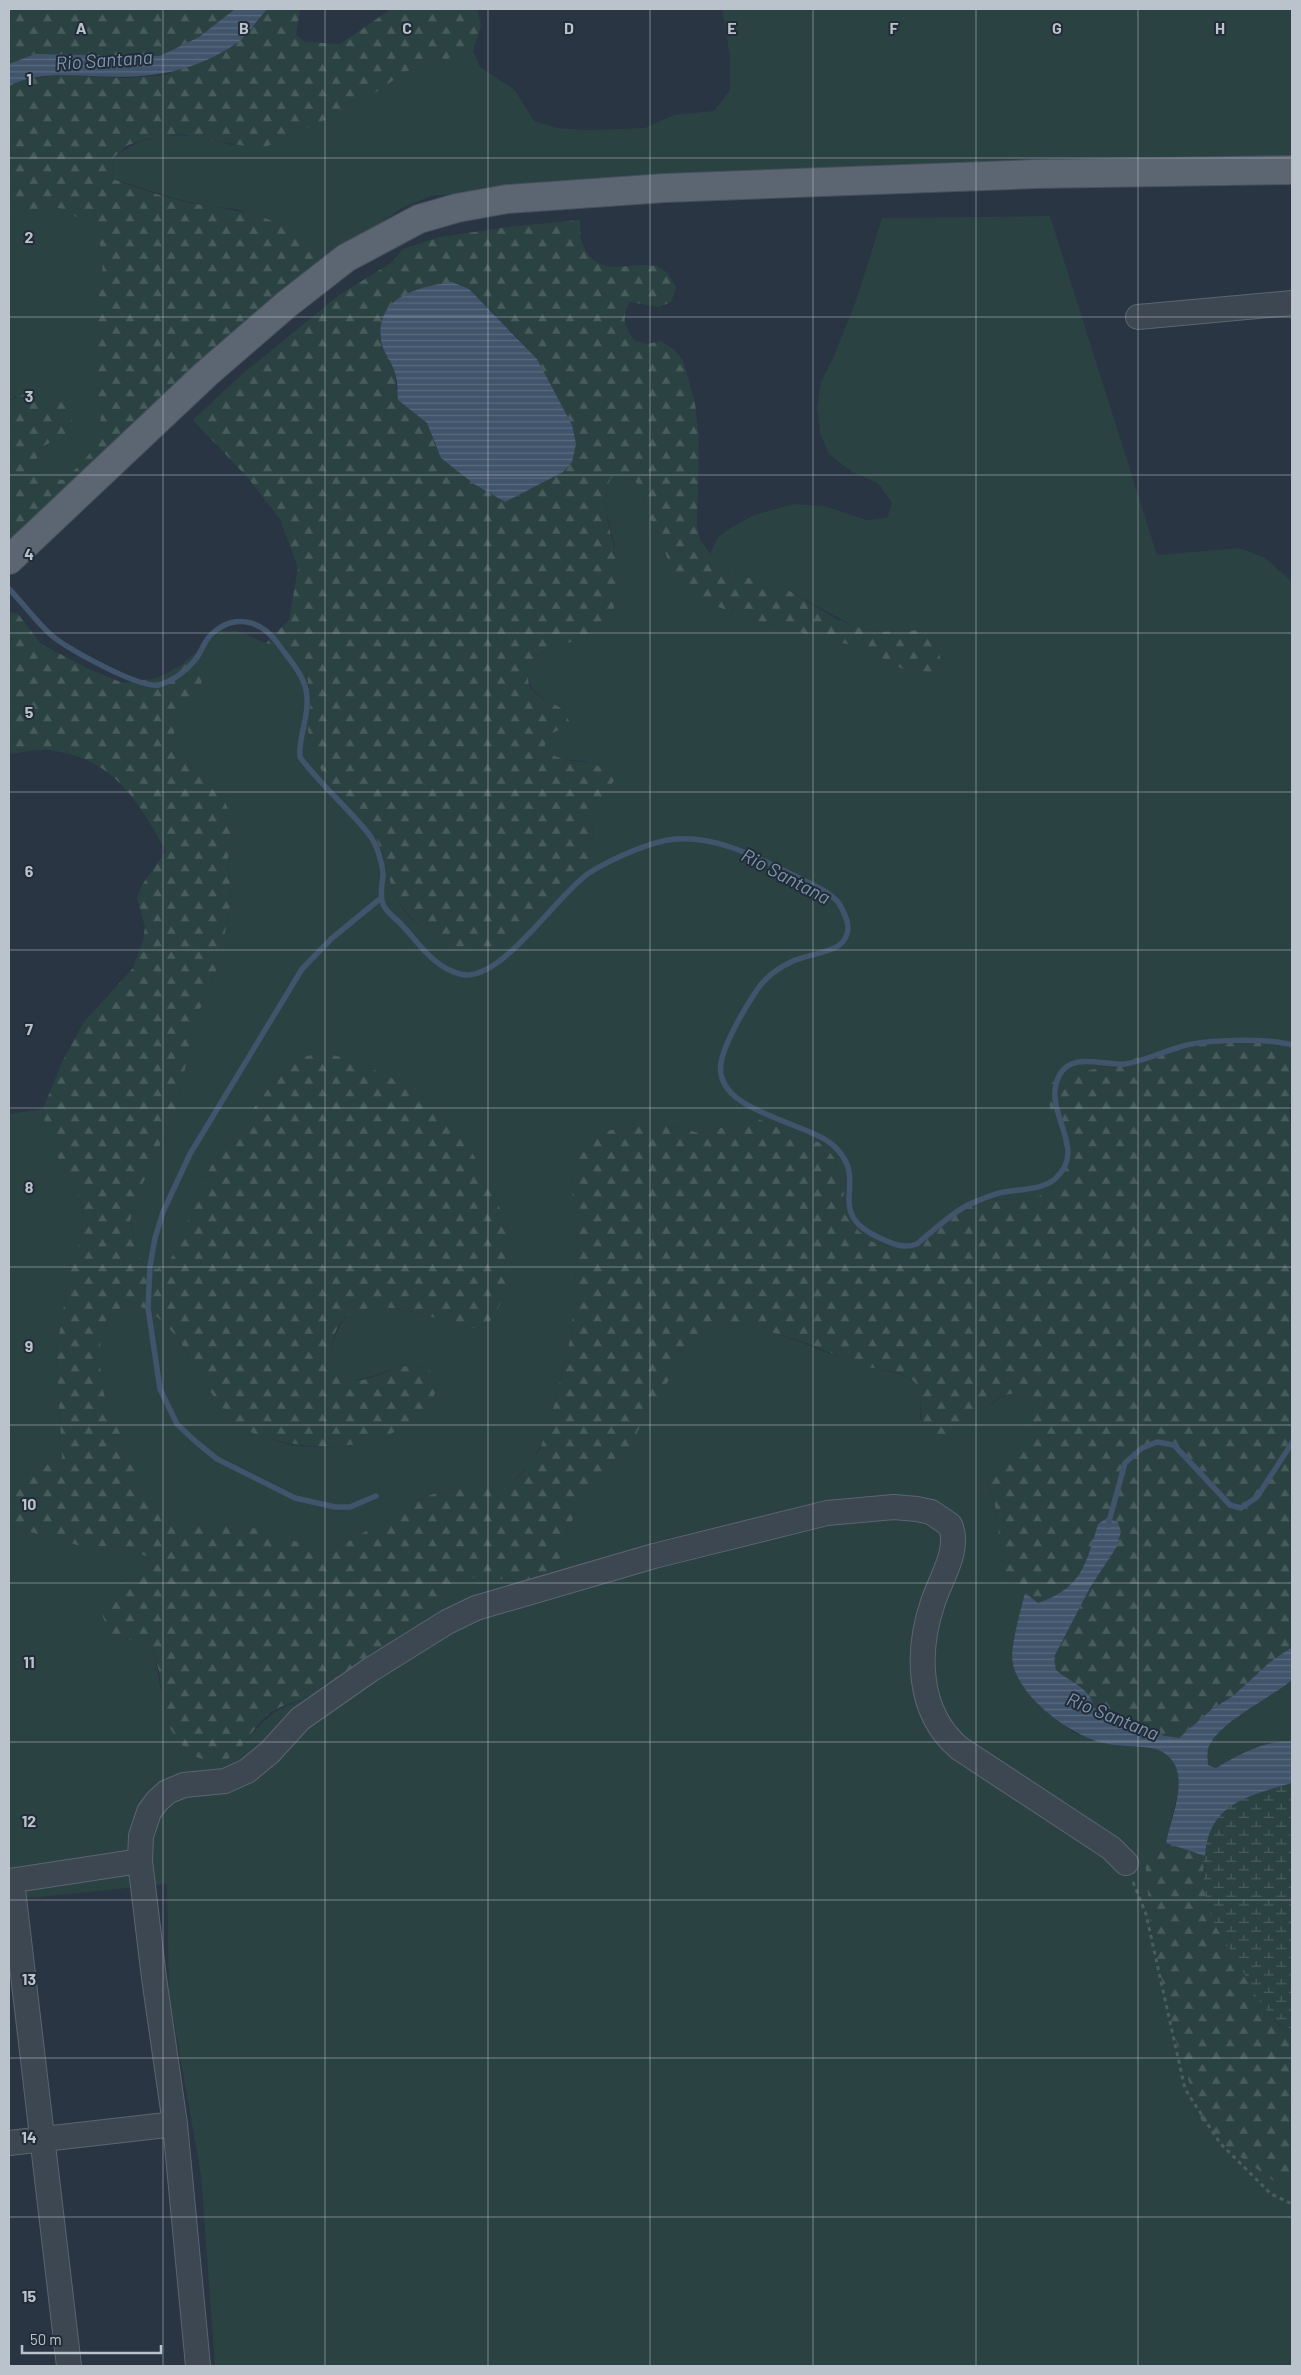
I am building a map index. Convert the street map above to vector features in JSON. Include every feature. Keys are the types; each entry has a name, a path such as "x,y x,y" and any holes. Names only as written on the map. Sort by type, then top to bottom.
{"main road":[{"path":"9,560 206,374 287,304 346,258 390,233 420,219 457,208 507,199 665,188 1035,174 1292,170"}],"street":[{"path":"1138,317 1292,303"},
{"path":"198,2366 174,2124 140,1861 141,1836 149,1812 167,1792 184,1785 225,1781 247,1771 270,1752 300,1719 370,1670 447,1622 476,1608 626,1564 827,1513 894,1507 931,1512 950,1525 953,1542 942,1581 933,1603 922,1663 925,1692 942,1730 959,1748 1112,1848 1126,1863"},
{"path":"69,2366 10,1881 140,1861"},
{"path":"9,2143 174,2124"}],"path":[{"path":"1126,1863 1146,1914 1185,2089 1220,2143 1271,2194 1292,2204"}],"green space":[{"path":"9,9 235,9 199,37 160,56 35,54 9,64"},
{"path":"267,9 300,9 296,35 305,42 340,44 391,9 477,9 481,25 473,51 405,72 358,105 261,149 181,134 151,138 128,145 112,159 113,179 175,199 265,218 298,236 328,261 9,568 9,401 29,392 60,401 69,410 73,425 68,432 39,449 36,465 41,475 62,480 82,463 94,447 99,432 101,416 93,362 92,340 102,274 102,258 99,243 92,230 65,209 30,210 19,214 9,221 9,86 22,79 63,75 125,78 165,75 238,42"},
{"path":"722,9 1292,9 1292,159 530,186 431,196 400,209 328,261 293,233 237,209 212,207 177,199 113,179 112,159 140,142 169,136 184,136 200,137 232,145 383,86 405,72 473,51 480,67 515,90 534,121 557,128 588,130 645,128 674,115 714,111 730,90 730,56"},
{"path":"62,207 93,228 99,238 104,262 92,340 101,404 100,429 97,442 91,454 61,480 41,475 36,465 39,449 48,445 16,396 9,401 9,221 27,211"},
{"path":"1050,216 1157,555 1239,548 1264,557 1292,582 1292,1050 1274,1043 1252,1040 1203,1043 1073,1073 1058,1080 1050,1085 1051,1108 1053,1117 1062,1135 1065,1161 1063,1172 1053,1188 1030,1198 990,1200 965,1206 926,1235 903,1245 886,1246 873,1242 856,1228 843,1211 844,1187 835,1159 823,1144 758,1119 699,1133 665,1124 637,1124 607,1131 576,1160 572,1189 578,1247 571,1336 546,1436 532,1461 512,1483 499,1488 462,1488 433,1494 404,1506 354,1539 327,1548 313,1548 241,1525 184,1523 147,1500 104,1394 100,1368 102,1329 108,1318 115,1312 122,1308 134,1306 146,1309 154,1314 181,1343 208,1388 235,1419 258,1433 282,1443 308,1447 335,1447 362,1442 388,1434 412,1422 422,1367 407,1366 361,1379 350,1380 341,1376 335,1368 332,1349 337,1331 348,1316 358,1310 382,1307 419,1313 467,1328 488,1324 503,1299 511,1257 504,1221 464,1137 445,1115 421,1093 337,1056 283,1069 211,1165 198,1193 177,1249 169,1261 157,1269 143,1264 137,1251 130,1221 139,1192 177,1107 195,1021 220,961 231,900 228,858 231,841 224,799 205,777 191,765 181,753 175,741 174,727 179,714 198,692 197,666 188,659 221,631 238,631 266,643 293,650 305,661 311,704 306,723 325,779 376,836 394,894 407,915 432,935 593,837 593,811 616,778 584,761 556,759 545,750 546,736 559,730 550,702 534,690 529,681 527,671 534,658 546,651 615,547 608,521 606,503 606,495 611,478 634,480 643,491 646,511 659,536 714,604 738,616 854,646 922,678 943,674 937,650 931,639 922,630 879,632 851,625 788,590 734,573 710,554 718,537 732,527 754,515 794,504 824,506 866,520 887,518 892,503 878,483 852,472 829,454 820,433 817,408 821,382 833,358 857,298 882,218"},
{"path":"580,220 582,243 589,255 597,263 618,267 651,265 663,270 672,279 676,288 671,302 659,307 630,302 625,313 625,322 634,340 647,344 661,341 673,349 683,360 695,403 699,439 697,527 700,540 710,554 734,573 788,590 838,620 879,632 922,630 935,644 940,655 944,674 932,679 922,678 854,646 738,616 685,591 676,581 659,536 646,511 643,491 634,480 611,478 606,493 606,508 619,579 617,597 610,616 603,626 595,632 544,652 534,659 527,671 529,685 538,696 563,709 569,721 559,730 546,736 545,750 563,759 597,766 607,770 616,778 593,811 592,857 563,892 501,945 480,950 458,947 432,935 408,915 394,894 376,836 325,779 315,755 306,723 311,704 305,661 293,650 266,643 289,620 298,568 280,519 248,478 193,420 239,377 339,295 391,263 403,249 440,237 516,226","holes":["487,306 537,359 563,472 505,502 474,484 451,466 435,445 427,423 398,400 394,367"]},
{"path":"9,612 18,614 41,644 91,670 123,683 157,678 182,665 188,659 197,666 203,678 198,692 179,714 174,727 175,741 181,753 191,765 205,777 224,799 229,812 231,841 228,859 231,900 220,961 195,1021 177,1107 139,1192 130,1221 137,1251 143,1264 157,1269 169,1261 177,1249 198,1193 211,1165 283,1069 294,1061 317,1054 339,1056 362,1065 411,1087 438,1108 465,1137 501,1211 509,1240 511,1269 508,1284 500,1305 488,1324 467,1328 415,1312 384,1308 368,1308 355,1312 344,1320 336,1332 332,1349 335,1367 342,1376 358,1380 366,1379 407,1366 415,1366 436,1374 435,1393 422,1415 397,1431 367,1442 352,1445 306,1446 255,1434 240,1425 218,1402 180,1342 163,1322 138,1306 122,1308 115,1312 108,1318 102,1330 100,1368 104,1394 147,1500 184,1523 241,1525 271,1532 313,1548 327,1548 354,1539 404,1506 433,1494 462,1488 499,1488 512,1483 540,1449 550,1421 571,1336 578,1247 572,1189 576,1160 584,1147 607,1131 637,1124 665,1124 699,1133 758,1119 823,1144 835,1159 844,1187 843,1211 856,1228 873,1242 886,1246 903,1245 926,1235 965,1206 990,1200 1030,1198 1053,1188 1063,1172 1065,1161 1062,1135 1053,1118 1050,1104 1050,1084 1058,1079 1073,1073 1104,1067 1153,1053 1203,1043 1252,1040 1274,1043 1292,1050 1292,1102 1289,1107 1292,1133 1292,1647 1270,1662 1233,1696 1212,1709 1179,1738 1146,1733 1095,1715 1084,1688 1068,1680 1056,1670 1054,1657 1091,1586 1116,1548 1089,1554 1081,1572 1064,1591 1038,1603 1005,1580 995,1505 987,1481 1007,1461 1026,1437 1032,1425 1033,1413 1028,1402 1015,1393 1000,1397 959,1433 941,1436 931,1433 925,1428 922,1420 920,1393 917,1385 911,1379 892,1371 856,1364 782,1335 726,1323 703,1339 682,1359 642,1423 622,1462 612,1474 578,1502 561,1557 533,1583 487,1577 473,1578 459,1583 438,1602 423,1628 310,1699 289,1704 270,1713 231,1757 221,1761 210,1762 197,1757 187,1750 178,1741 164,1714 157,1663 152,1648 113,1634 108,1628 100,1605 111,1591 151,1558 120,1546 84,1547 9,1526 9,1481 62,1458 56,1354 71,1261 81,1239 83,1214 77,1189 58,1158 46,1133 43,1109 62,1062 84,1022 133,968 143,941 145,927 137,898 142,885 166,851 133,798 106,771 89,761 70,754 42,750 9,754"},
{"path":"43,1109 46,1133 58,1158 77,1189 83,1214 81,1239 71,1261 56,1354 62,1458 9,1481 9,1114"},
{"path":"726,1323 755,1327 855,1363 899,1374 913,1380 921,1391 920,1419 990,1405 1001,1397 1015,1393 1028,1402 1033,1413 1032,1425 1026,1437 1017,1450 987,1482 995,1505 1005,1580 1025,1593 1015,1636 1012,1664 1072,1732 1100,1742 1156,1749 1166,1754 1177,1770 1178,1790 1167,1842 1145,1862 1152,1939 1176,2041 1201,2120 1276,2183 1292,2194 1292,2366 215,2366 201,2175 169,1994 167,1884 9,1900 9,1526 84,1547 120,1546 151,1558 131,1576 119,1583 126,1640 140,1642 152,1648 162,1698 178,1733 191,1754 231,1757 273,1713 295,1703 310,1699 423,1628 438,1602 459,1583 473,1578 487,1577 515,1581 561,1557 578,1502 601,1483 682,1359 703,1339"},
{"path":"1292,1680 1292,1742 1262,1745 1216,1768 1208,1765 1208,1749 1221,1730"},
{"path":"1292,1783 1292,2036 1273,2018 1251,1988 1237,1960 1215,1926 1206,1897 1203,1868 1204,1854 1211,1828 1224,1810 1242,1799 1262,1791"},
{"path":"1166,1843 1205,1856 1203,1875 1256,1996 1276,2022 1292,2036 1292,2194 1228,2148 1201,2120 1176,2041 1152,1939 1145,1862"}],"water":[{"path":"235,9 267,9 241,40 202,62 167,73 130,77 49,76 28,79 9,86 9,64 35,54 160,56 199,37"},
{"path":"452,282 469,289 537,359 572,425 576,444 572,462 563,472 505,502 474,484 441,458 427,423 398,400 395,372 383,349 381,324 385,313 393,303 402,296 414,291"},
{"path":"1107,1518 1118,1522 1121,1532 1116,1548 1091,1586 1054,1657 1056,1670 1082,1688 1091,1698 1095,1715 1146,1733 1179,1738 1212,1709 1233,1696 1270,1662 1292,1647 1292,1680 1221,1730 1208,1749 1208,1765 1216,1768 1262,1745 1292,1742 1292,1783 1247,1797 1223,1813 1214,1824 1208,1838 1205,1856 1166,1843 1178,1790 1178,1777 1175,1766 1168,1756 1156,1749 1099,1742 1073,1731 1036,1702 1018,1678 1013,1665 1014,1640 1025,1593 1038,1603 1053,1597 1073,1582 1085,1563 1098,1524"}],"waterway":[{"name":"Rio Santana","path":"9,589 45,629 58,640 102,666 148,684 163,684 183,672 197,657 209,637 227,624 246,622 264,629 272,636 299,672 306,690 307,708 300,757 371,837 379,854 383,873 381,896 386,909 433,959 450,971 460,974 476,974 492,966 510,953 576,884 589,873 631,852 666,840 692,839 723,845 767,862 829,894 838,902 846,918 848,926 846,937 833,949 786,964 764,981 752,997 726,1045 721,1063 723,1080 732,1094 747,1105 822,1138 835,1147 845,1160 849,1173 850,1208 854,1218 864,1229 895,1244 903,1246 917,1244 955,1213 981,1199 999,1193 1037,1187 1050,1183 1055,1179 1064,1167 1068,1155 1067,1143 1056,1103 1055,1090 1059,1076 1064,1068 1071,1064 1089,1061 1125,1064 1190,1044 1204,1042 1253,1040 1292,1045"},
{"path":"376,1496 350,1507 335,1507 295,1498 217,1459 195,1441 177,1424 160,1389 148,1308 150,1266 155,1238 163,1212 190,1154 302,969 331,939 381,898"},
{"name":"Rio Santana","path":"1108,1525 1125,1463 1142,1448 1157,1442 1174,1445 1230,1505 1241,1508 1257,1497 1292,1443"},
{"name":"Rio Santana","path":"1088,1708 1115,1721 1161,1737"}]}
